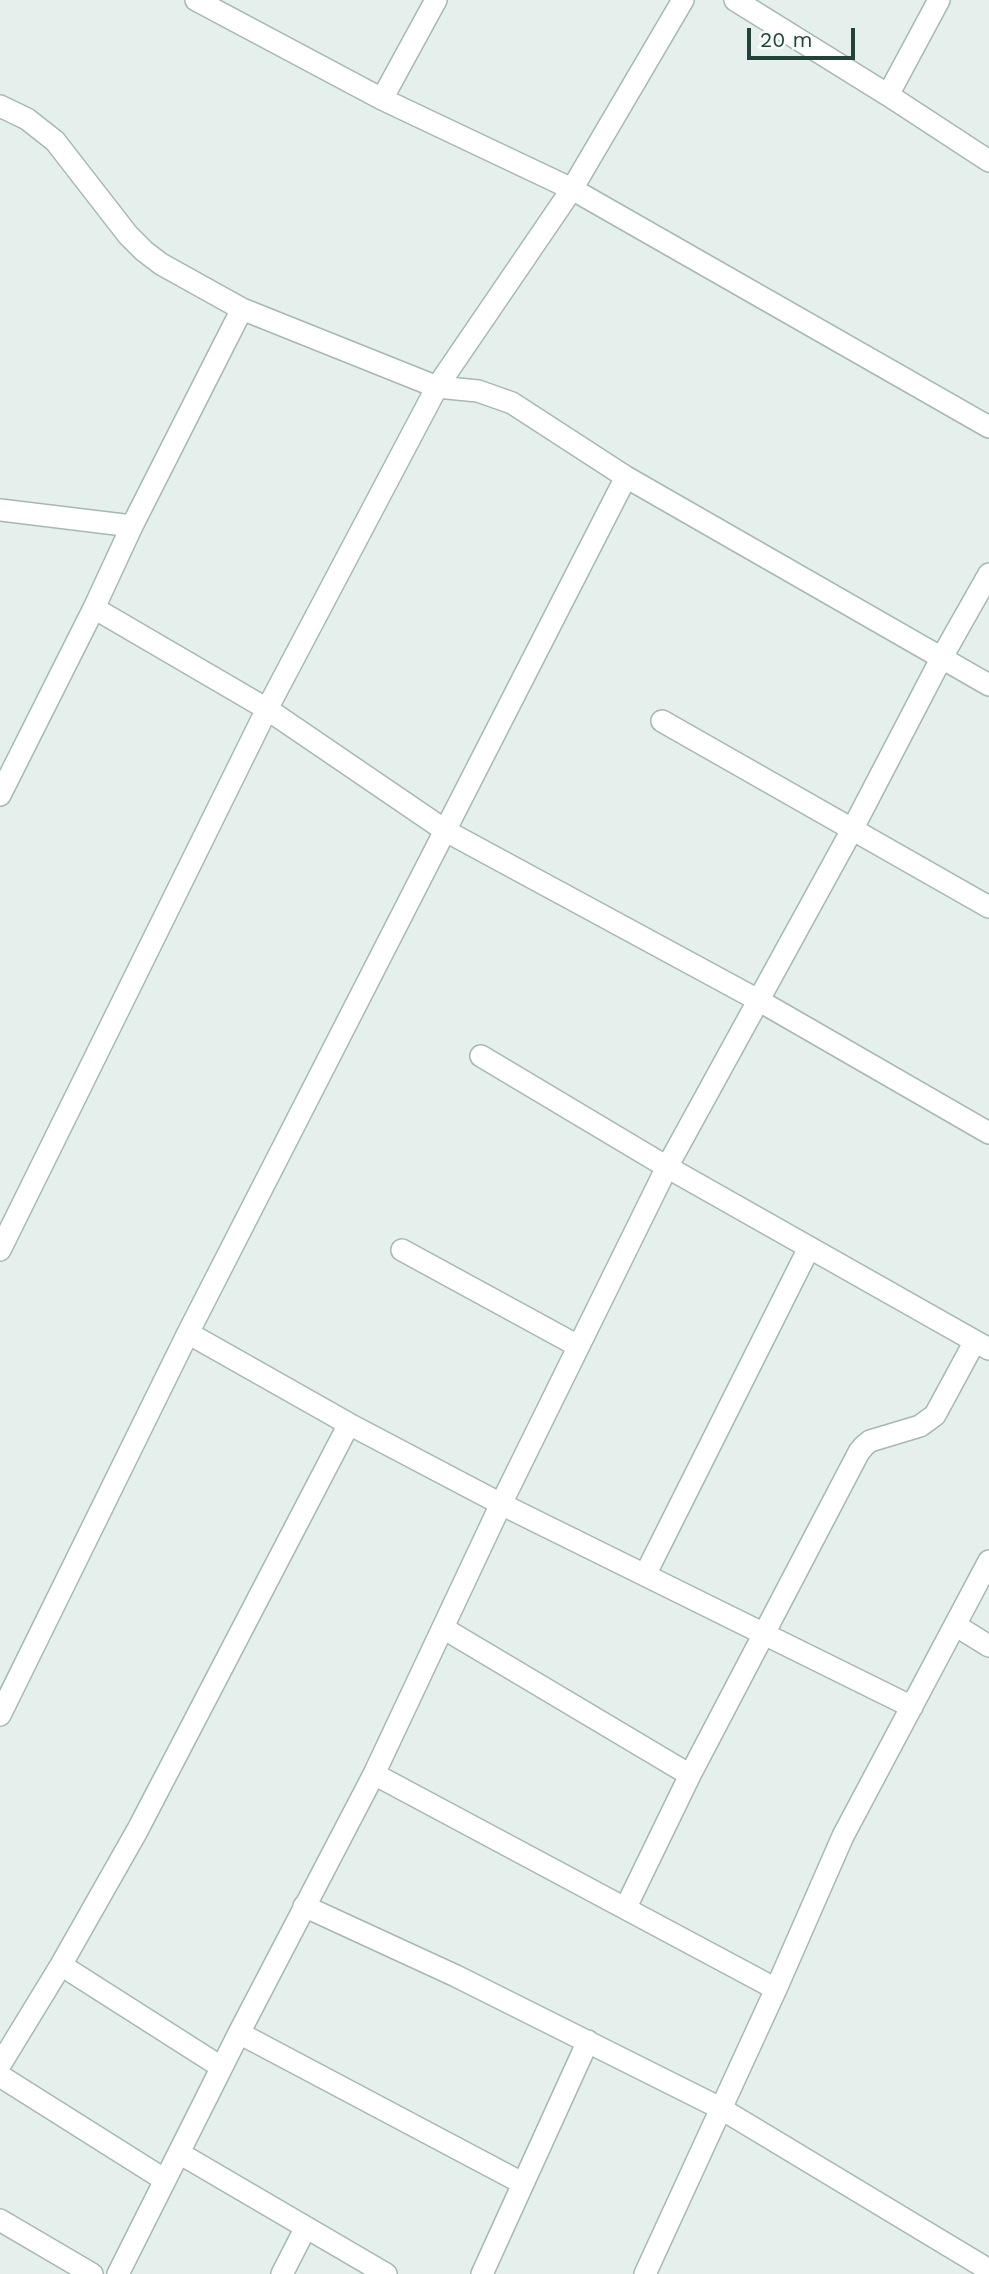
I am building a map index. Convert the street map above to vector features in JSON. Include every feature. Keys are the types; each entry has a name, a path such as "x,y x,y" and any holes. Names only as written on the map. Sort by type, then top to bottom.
{"street":[{"path":"196,0 382,99 572,189 989,428"},
{"path":"382,99 436,0"},
{"path":"0,1250 267,709 437,387 572,189 683,0"},
{"path":"735,0 989,161"},
{"path":"888,95 939,0"},
{"path":"0,106 27,119 55,141 114,218 144,251 161,264 242,309 437,387 478,391 512,403 626,477 989,685"},
{"path":"0,795 94,608 131,526 242,309"},
{"path":"0,1715 188,1333 626,477"},
{"path":"0,510 131,526"},
{"path":"118,2274 221,2067 374,1774 501,1504 667,1167 989,574"},
{"path":"94,608 267,709 446,831 758,1000 989,1133"},
{"path":"662,721 989,907"},
{"path":"481,1056 667,1167 982,1345 935,1415 920,1426 870,1441 864,1446 763,1633 626,1907"},
{"path":"645,1574 809,1248"},
{"path":"402,1250 578,1346"},
{"path":"188,1333 349,1424 501,1504 912,1707"},
{"path":"0,2065 61,1965 137,1831 349,1424"},
{"path":"645,2274 843,1836 989,1561"},
{"path":"955,1625 989,1646"},
{"path":"443,1628 690,1775"},
{"path":"374,1774 776,1989"},
{"path":"304,1906 456,1976 720,2108 989,2270"},
{"path":"61,1965 221,2067"},
{"path":"239,2033 522,2183"},
{"path":"482,2274 588,2042"},
{"path":"0,2076 165,2180"},
{"path":"179,2153 386,2274"},
{"path":"0,2220 92,2274"},
{"path":"282,2274 305,2228"}]}
